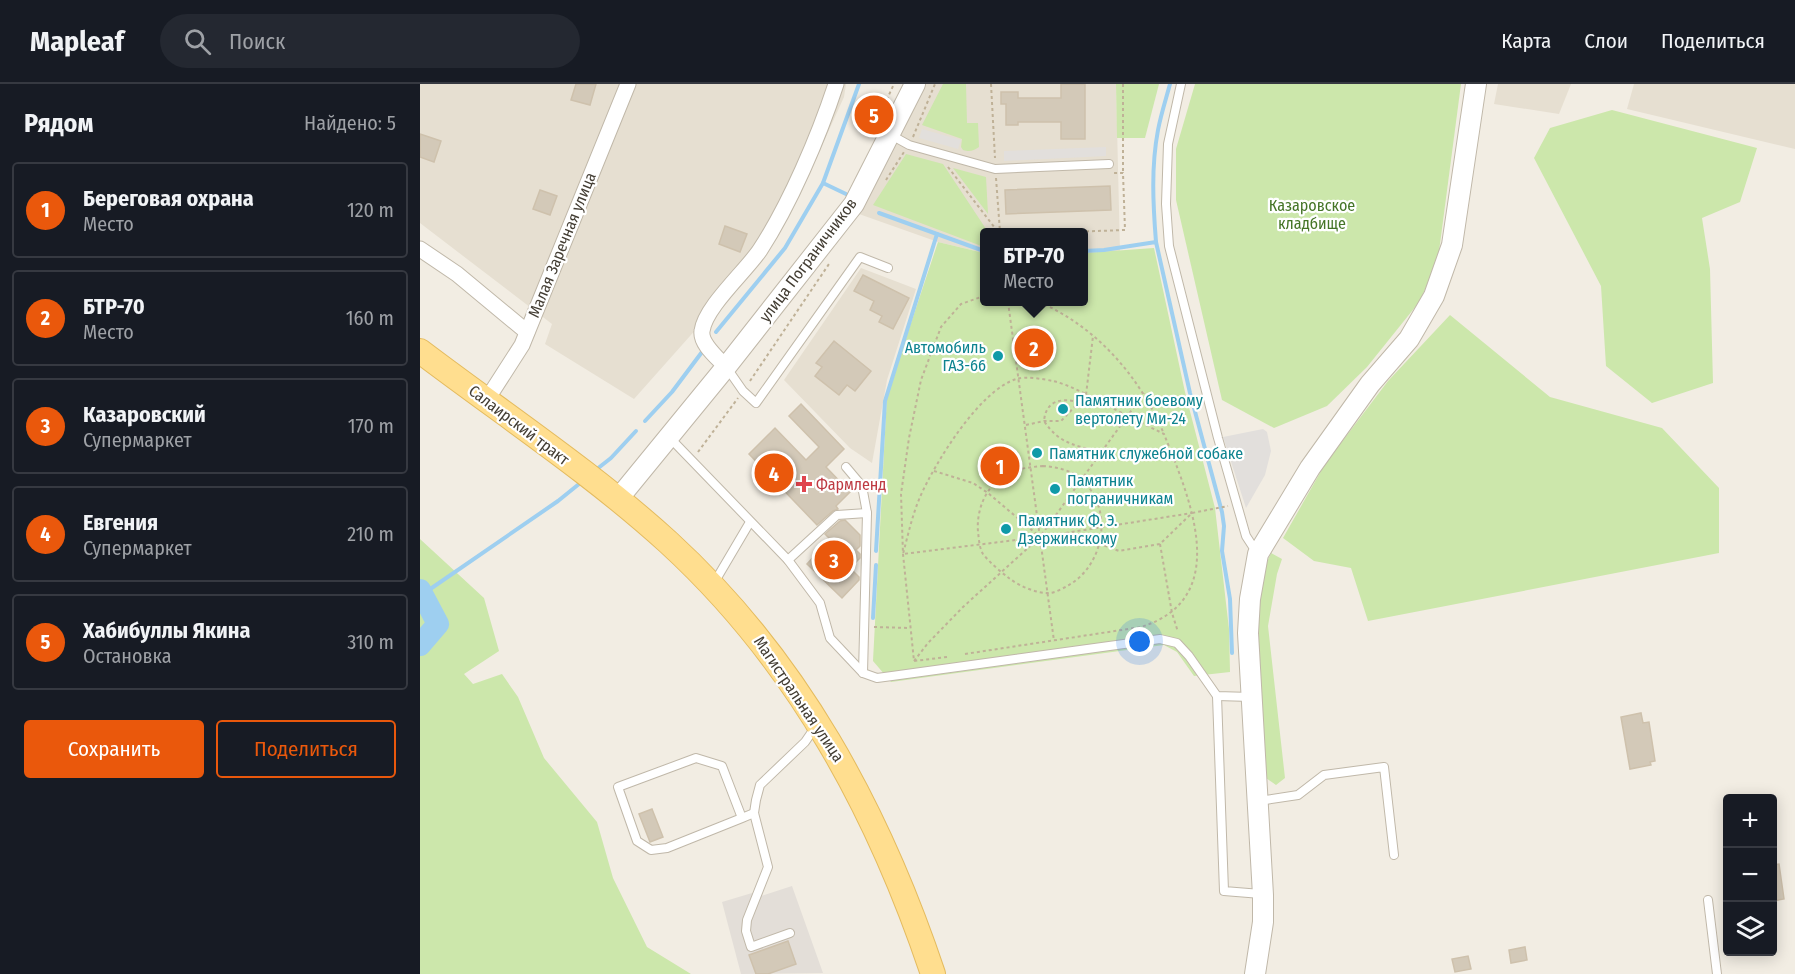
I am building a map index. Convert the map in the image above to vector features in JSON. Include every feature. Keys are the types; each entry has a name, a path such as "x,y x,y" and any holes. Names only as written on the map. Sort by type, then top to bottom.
{"main road":[{"name":"Салаирский тракт","path":"420,351 618,499"},
{"name":"Магистральная улица","path":"618,499 713,586 755,633 818,723 848,773 882,842 918,929 933,974"}],"street":[{"name":"Малая Заречная улица","path":"486,401 522,345 628,84"},
{"path":"726,367 703,341 701,333 704,322 711,310 759,251 788,199 836,84"},
{"name":"улица Пограничников","path":"618,499 726,367 854,204 882,130 915,84"},
{"path":"1255,974 1260,952 1263,895 1249,622 1250,599 1258,554 1310,468 1370,384 1409,339 1434,296 1452,245 1476,84"},
{"path":"420,249 457,274 527,332"}],"lane":[{"path":"1181,84 1168,144 1166,204 1169,246 1218,438 1246,536 1258,554"},
{"path":"882,130 909,145 995,169 1109,164"},
{"path":"726,367 743,391 756,403 860,257 888,268"},
{"path":"669,436 789,560 820,603 830,638 863,673 877,678 1160,639 1177,643 1190,656 1217,696 1224,891 1263,895"},
{"path":"846,467 862,486 867,513 863,673"},
{"path":"789,560 837,515 867,513"},
{"path":"713,586 750,522"},
{"path":"1217,696 1252,698"},
{"path":"790,933 752,947 746,931 747,920 768,867 754,813 760,784 805,742 818,723"},
{"path":"742,818 722,766 696,758 618,787 638,841 651,850 667,848 742,818 754,813"},
{"path":"1258,801 1298,795 1324,775 1384,767 1394,855"},
{"path":"1708,900 1717,974"}],"path":[{"path":"882,130 894,84"},
{"path":"1088,231 1125,230 1123,84"},
{"path":"955,165 945,162 995,228"},
{"path":"1112,173 1123,173"},
{"path":"914,661 903,554 901,494 909,438 921,380 941,327 961,304 980,297"},
{"path":"1009,306 1055,653"},
{"path":"914,661 1156,623 1172,613 1184,600 1195,577 1198,561 1192,513 1185,489 1152,406 1127,369 1094,336 1061,311 1049,306"},
{"path":"1026,425 1044,421 1061,421 1086,395 1094,336"},
{"path":"903,554 920,496 959,430 983,402 1006,384 1018,378 1053,381 1164,434"},
{"path":"914,661 963,607 1040,537 1144,393"},
{"path":"1080,402 1066,399 1052,404 1045,412 1044,421 1058,438 1068,444 1100,452"},
{"path":"1031,467 1059,468 1082,479 1093,494 1100,510 1102,526 1100,544 1088,570 1067,586 1047,593 1027,589 1002,573 983,554 979,545 980,504 997,482 1010,472 1031,467"},
{"path":"934,471 973,483 1040,537 1100,544 1119,551 1160,544 1192,513"},
{"path":"903,554 1040,537 1224,507"},
{"path":"1160,544 1174,625 1178,633 1184,637"},
{"path":"864,627 910,628"}],"shaded area":[{"path":"420,84 846,84 844,97 810,172 770,246 634,399 545,344 552,324 420,223"},
{"path":"923,84 1116,84 1120,252 1088,253 1088,228 980,228 980,252 938,242 859,214"},
{"path":"1498,84 1571,84 1559,114 1494,104"},
{"path":"1634,84 1795,84 1795,149 1627,109"},
{"path":"922,129 961,140 958,149 919,138"},
{"path":"1106,147 1106,156 1004,161 1004,151"},
{"path":"861,268 916,289 887,380 872,463 850,448 784,380"},
{"path":"1263,429 1267,432 1271,451 1265,475 1246,508 1223,437"},
{"path":"792,886 823,973 741,974 722,902 752,893 758,897"}],"green space":[{"path":"943,84 966,84 967,123 978,123 979,147 970,151 963,150 962,139 922,125"},
{"path":"1116,84 1159,84 1145,138 1117,138"},
{"name":"Казаровское кладбище","path":"1195,84 1461,84 1438,259 1420,301 1367,367 1327,406 1274,428 1222,400 1176,200 1176,149"},
{"path":"1612,110 1757,148 1740,202 1702,218 1710,269 1713,383 1652,403 1606,366 1601,286 1534,158 1550,128"},
{"path":"906,154 943,164 985,228 980,228 980,245 873,205"},
{"path":"953,168 986,177 988,214"},
{"path":"938,242 980,252 980,306 1088,306 1088,253 1154,248 1185,392 1215,508 1229,629 1230,672 1194,676 1177,652 1164,645 891,682 873,661 887,395"},
{"path":"1450,315 1550,397 1662,428 1719,488 1719,553 1368,621 1351,568 1314,561 1283,538 1325,464 1388,381"},
{"path":"420,539 484,598 499,651 464,674 473,684 502,674 518,697 544,758 597,822 613,878 647,947 691,974 420,974"},
{"path":"1271,553 1282,559 1277,574 1268,626 1285,778 1276,785 1266,778 1254,623 1259,579"}],"building":[{"path":"576,84 596,84 590,105 571,100"},
{"path":"1061,84 1085,84 1085,139 1061,139 1061,122 1018,122 1018,125 1006,125 1006,104 1001,104 1001,92 1018,92 1018,98 1061,98"},
{"path":"420,134 441,141 434,162 420,157"},
{"path":"1110,186 1111,210 1006,214 1005,190"},
{"path":"540,190 557,196 550,215 533,209"},
{"path":"725,226 747,234 740,252 719,244"},
{"path":"863,275 909,298 893,329 879,322 882,316 870,310 874,301 854,291"},
{"path":"834,341 871,371 855,391 847,385 839,395 815,376 822,367 816,363"},
{"path":"801,404 844,449 826,467 850,492 836,506 838,509 817,525 749,454 775,428 806,460 819,447 789,416"},
{"path":"845,520 860,535 860,546 856,550 860,558 850,568 859,580 842,598 807,564 830,539 825,534 840,521"},
{"path":"1641,713 1643,723 1649,722 1655,761 1650,762 1651,765 1630,769 1621,717"},
{"path":"652,809 663,837 650,842 639,814"},
{"path":"1777,864 1779,864 1784,899 1777,900"},
{"path":"788,941 796,964 768,974 756,974 749,955"},
{"path":"1525,947 1527,960 1511,963 1509,950"},
{"path":"1468,956 1471,969 1455,972 1452,959"}],"waterway":[{"path":"716,332 785,248 823,183 859,84"},
{"path":"1156,242 1153,200 1154,158 1159,124 1170,84"},
{"path":"823,183 846,194"},
{"path":"879,213 980,250"},
{"path":"876,551 885,401 937,234"},
{"path":"1088,251 1156,242 1190,393 1222,512 1224,526 1222,551 1230,599 1232,653"},
{"path":"645,421 672,392 702,352"},
{"path":"597,469 611,458 636,431"},
{"path":"423,594 579,484"},
{"path":"873,618 876,565"},
{"path":"420,590 438,624 420,645"}],"place":[{"name":"Хабибуллы Якина","path":"874,115"},
{"name":"БТР-70","path":"1034,348"},
{"name":"Автомобиль ГАЗ-66","path":"998,356"},
{"name":"Памятник боевому вертолету Ми-24","path":"1063,409"},
{"name":"Памятник служебной собаке","path":"1037,453"},
{"name":"Береговая охрана","path":"1000,466"},
{"name":"Евгения","path":"774,473"},
{"name":"Фармленд","path":"804,484"},
{"name":"Памятник пограничникам","path":"1055,489"},
{"name":"Памятник Ф. Э. Дзержинскому","path":"1006,529"},
{"name":"Казаровский","path":"834,560"}]}
